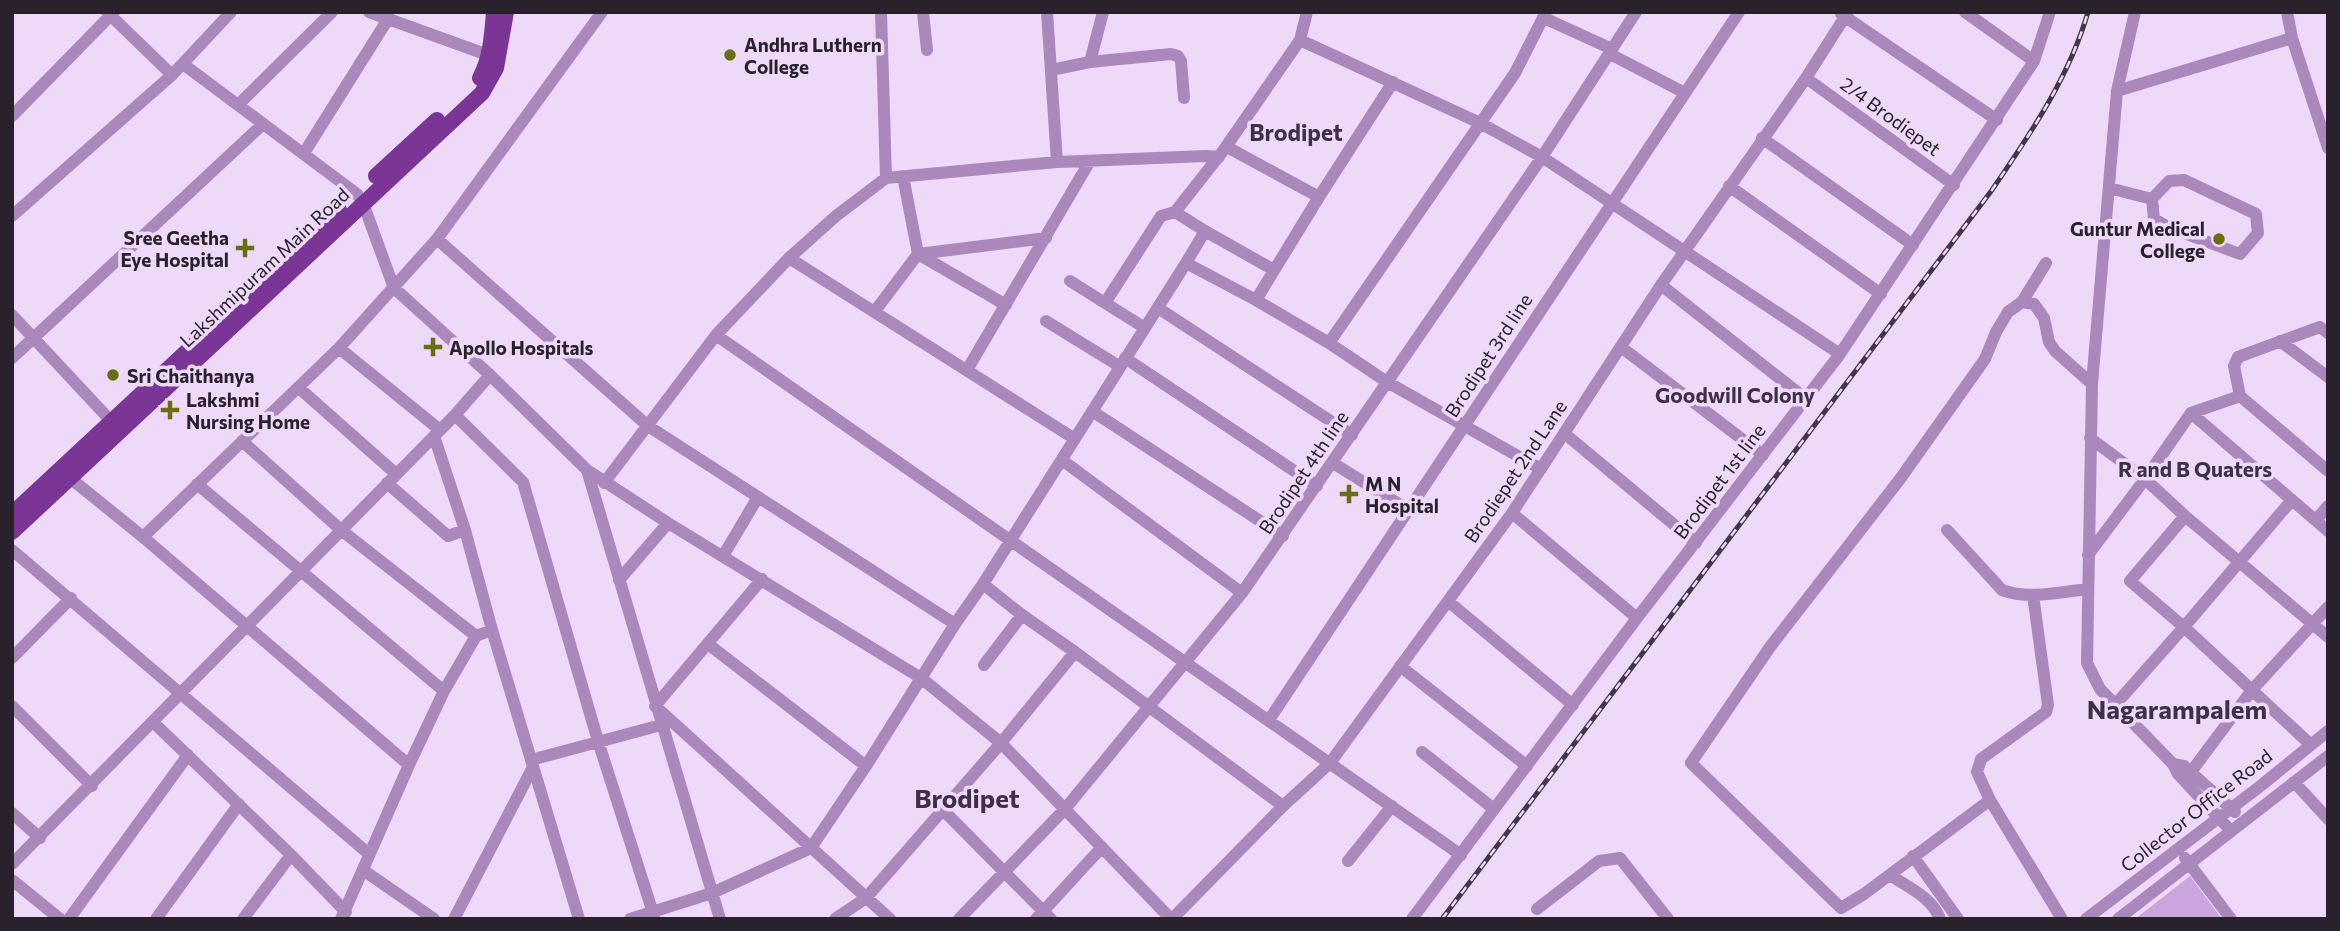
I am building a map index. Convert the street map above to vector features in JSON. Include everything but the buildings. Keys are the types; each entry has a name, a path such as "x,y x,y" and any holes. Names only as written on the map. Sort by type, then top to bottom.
{"main road":[{"name":"Lakshmipuram Main Road","path":"12,532 476,84 485,68 494,12"},
{"name":"Lakshmipuram Main Road","path":"12,514 111,421 360,198 482,93 496,68 506,12"}],"street":[{"path":"12,216 172,75 231,12"},
{"path":"239,104 332,12"},
{"path":"369,12 488,55"},
{"path":"143,537 340,348 437,239 602,12"},
{"path":"881,12 887,178"},
{"path":"923,12 927,50"},
{"path":"1047,12 1057,162"},
{"path":"1090,62 1103,12"},
{"path":"1105,303 1161,216 1175,212 1223,152 1300,40 1307,12"},
{"name":"Brodipet 4th line","path":"959,919 1065,809 1242,593 1542,157 1636,12"},
{"name":"Brodipet 3rd line","path":"1269,720 1739,12"},
{"path":"1965,12 2034,61"},
{"name":"Brodipet 1st line","path":"1412,919 1637,618 1840,354 2034,61 2050,12"},
{"path":"2136,12 2117,91 2092,384 2087,663 2100,690 2173,764 2178,774 2231,831"},
{"path":"2287,12 2291,38 2323,115 2328,148"},
{"path":"12,116 111,13 172,75"},
{"path":"1844,14 1997,120"},
{"name":"Brodiepet 2nd Lane","path":"1171,919 1283,806 1330,763 1512,513 1661,285 1806,78 1844,14"},
{"path":"1329,343 1515,73 1545,15 1685,93"},
{"path":"304,153 388,19"},
{"path":"2117,91 2291,38"},
{"path":"1300,40 1479,123 1542,157 1840,354"},
{"path":"1051,70 1090,62 1171,54 1178,56 1181,61 1184,98"},
{"path":"183,64 360,198 394,288 490,375 587,470 668,523 921,678 1001,743 1171,919"},
{"name":"2/4 Brodiepet","path":"1806,78 1954,185"},
{"path":"1256,300 1393,82"},
{"path":"12,358 263,124"},
{"path":"1762,138 1913,245"},
{"path":"604,483 716,335 789,258 835,216 887,178 1057,162 1206,156 1223,152 1319,197"},
{"path":"967,370 1090,161"},
{"path":"903,176 919,254 1006,305"},
{"path":"2183,180 2256,214 2258,233 2240,254 2154,219 2152,199 2169,181 2183,180"},
{"path":"1729,186 1881,294"},
{"path":"2109,188 2152,199"},
{"path":"1175,212 1274,270"},
{"path":"630,919 653,915 712,894 811,848 983,584 1205,231"},
{"path":"875,311 919,254 1046,238"},
{"path":"437,239 648,426 955,624"},
{"path":"789,258 1075,439"},
{"path":"1186,263 1256,300 1329,343 1387,382 1541,468"},
{"path":"1990,800 1913,856 1842,913 1691,763 1770,646 1900,478 1985,359 2008,312 2022,302 2046,263"},
{"path":"1070,281 1145,328"},
{"path":"1661,285 1806,398"},
{"path":"2022,302 2034,304 2044,318 2049,342 2055,351 2092,384"},
{"path":"1157,308 1352,435"},
{"path":"12,315 111,421"},
{"path":"1046,321 1122,362 1317,486"},
{"path":"2328,333 2320,327 2234,360 2240,396 2328,471"},
{"path":"716,335 1461,855"},
{"path":"2280,341 2328,377"},
{"path":"1621,346 1763,455"},
{"path":"340,348 437,433 492,631 579,919"},
{"path":"12,864 456,415 490,375"},
{"path":"299,388 448,536 465,530"},
{"path":"2088,555 2191,413 2240,396"},
{"path":"1092,411 1283,536"},
{"path":"2191,413 2328,531"},
{"path":"456,415 523,482 598,741 653,915"},
{"path":"1564,433 1696,543"},
{"path":"2090,438 2145,479 2328,637"},
{"path":"242,441 341,530 475,636"},
{"path":"1062,460 1242,593"},
{"path":"1333,463 1410,511"},
{"path":"587,470 719,919"},
{"path":"70,478 143,537 409,765"},
{"path":"197,484 444,691"},
{"path":"723,556 758,497"},
{"path":"2115,705 2291,500"},
{"path":"2316,520 2328,506"},
{"path":"1512,513 1637,618"},
{"path":"2185,516 2130,581 2184,627 2310,744"},
{"path":"619,580 668,523"},
{"path":"1947,530 2002,590 2013,594 2033,595 2088,589"},
{"path":"12,550 369,854"},
{"path":"655,706 762,579"},
{"path":"983,584 1021,615 1283,806"},
{"path":"2033,595 2048,705 2046,712 1981,759 1977,772 1990,800 2062,919"},
{"path":"12,658 71,598"},
{"path":"1449,602 1573,705"},
{"path":"2191,772 2252,690 2328,607"},
{"path":"984,665 1021,615"},
{"path":"153,722 291,855 343,916 444,691 475,636 492,631"},
{"path":"708,644 866,766"},
{"path":"835,919 866,898 1001,743 1075,652"},
{"path":"1400,666 1527,766"},
{"path":"12,706 92,786"},
{"path":"655,706 890,919"},
{"path":"454,919 532,763 661,724"},
{"name":"Collector Office Road","path":"2086,919 2328,731"},
{"path":"1422,752 1494,809"},
{"path":"69,919 188,755"},
{"name":"Collector Office Road","path":"2118,919 2328,755"},
{"path":"2173,764 2184,766 2244,821"},
{"path":"2294,782 2328,819"},
{"path":"156,919 239,804"},
{"path":"1348,861 1392,806"},
{"path":"943,810 1043,916 1101,847"},
{"path":"12,813 40,838"},
{"path":"2178,849 2231,919"},
{"path":"243,919 291,855"},
{"path":"1913,856 1958,919"},
{"path":"1537,909 1598,860 1620,858 1668,919"},
{"path":"363,870 434,919"},
{"path":"1890,875 1935,907 1940,919"},
{"path":"12,880 60,919"}],"shaded area":[{"path":"2190,876 2222,919 2135,919"}],"railway":[{"path":"1442,919 1992,190 2059,83 2088,12"}],"place":[{"name":"Andhra Luthern College","path":"730,55"},
{"name":"Guntur Medical College","path":"2219,239"},
{"name":"Sree Geetha Eye Hospital","path":"245,248"},
{"name":"Apollo Hospitals","path":"433,347"},
{"name":"Sri Chaithanya","path":"113,375"},
{"name":"Lakshmi Nursing Home","path":"170,410"},
{"name":"M N Hospital","path":"1349,494"}],"district":[{"name":"Brodipet","path":"1296,132"},
{"name":"Goodwill Colony","path":"1735,394"},
{"name":"R and B Quaters","path":"2195,468"},
{"name":"Nagarampalem","path":"2177,708"},
{"name":"Brodipet","path":"967,797"}]}
